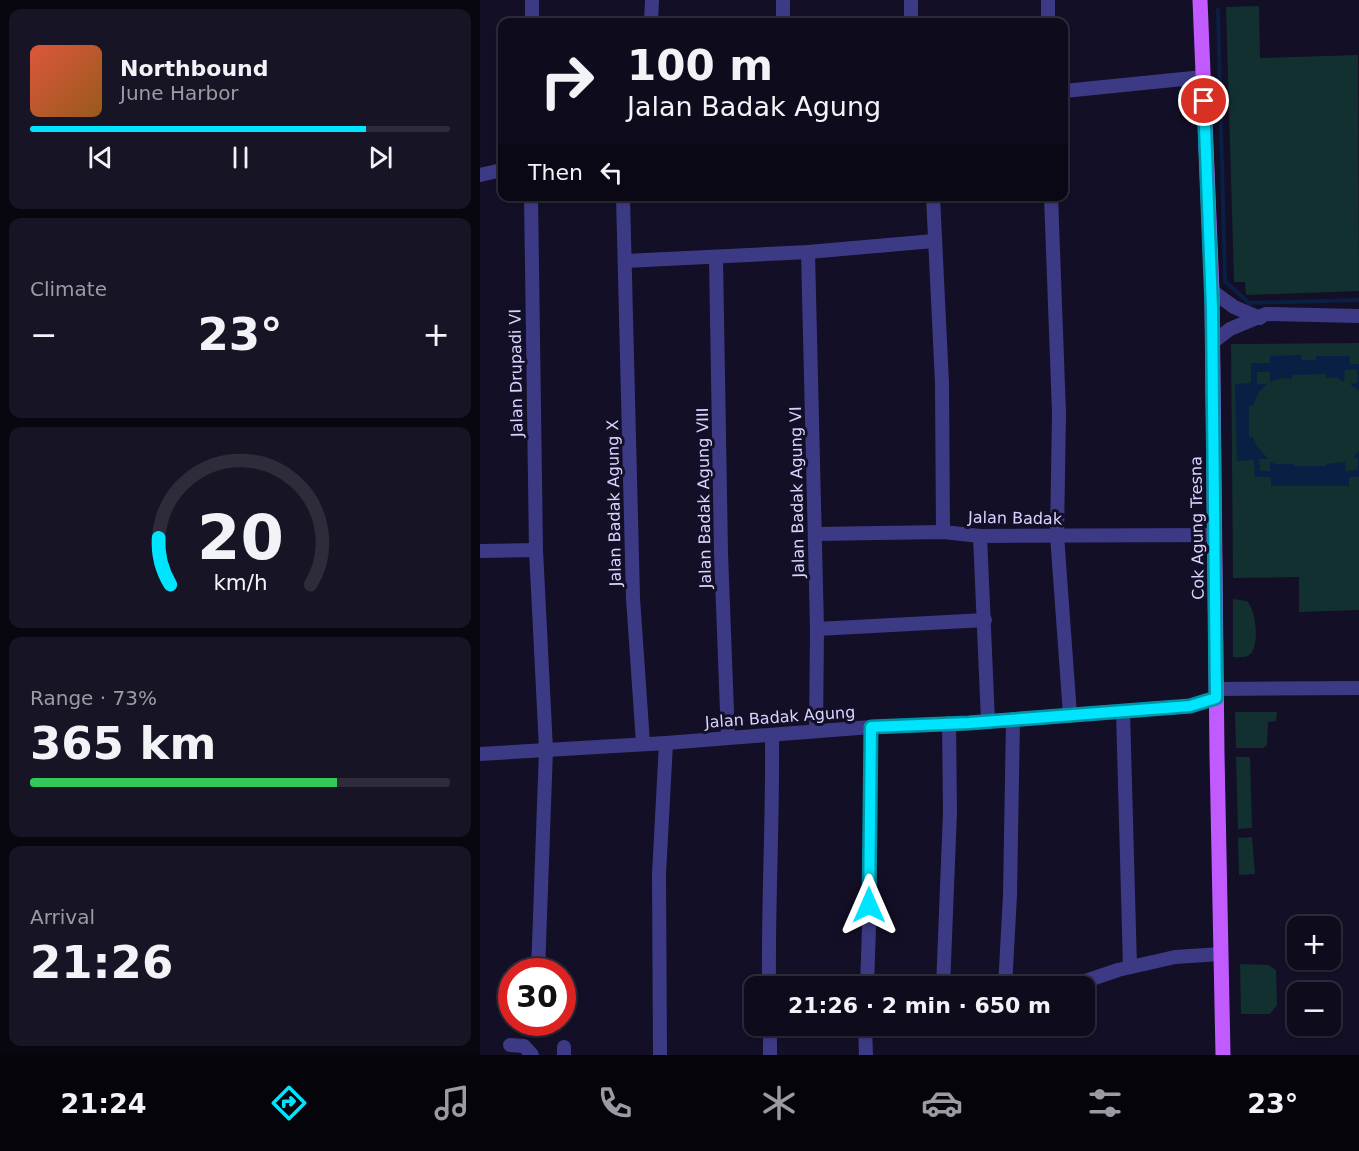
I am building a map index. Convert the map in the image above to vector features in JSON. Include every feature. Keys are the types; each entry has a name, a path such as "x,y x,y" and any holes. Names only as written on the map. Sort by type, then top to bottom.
{"main road":[{"name":"Cok Agung Tresna","path":"1200,0 1212,291 1216,716 1223,1055"}],"street":[{"path":"532,0 532,18"},
{"path":"651,18 652,0"},
{"path":"780,18 783,0"},
{"path":"911,0 911,18"},
{"path":"1048,0 1048,18"},
{"path":"1068,91 1203,77"},
{"path":"480,175 498,171"},
{"name":"Jalan Drupadi VI","path":"531,201 536,550 546,749 539,958"},
{"name":"Jalan Badak Agung X","path":"623,201 633,598 643,743"},
{"path":"933,201 942,383 943,532"},
{"path":"1051,201 1059,413 1058,535 1070,715"},
{"path":"625,261 716,258 934,241"},
{"name":"Jalan Badak Agung VI","path":"808,252 818,628 816,731"},
{"name":"Jalan Badak Agung VIII","path":"716,258 721,554 728,738"},
{"path":"1212,291 1234,307 1267,320 1301,318 1309,315 1359,316"},
{"path":"1213,342 1230,329 1256,317"},
{"name":"Jalan Badak","path":"814,534 943,532 980,536 1215,535"},
{"path":"980,536 988,721"},
{"path":"480,551 536,550"},
{"path":"818,628 985,620"},
{"name":"Jalan Badak Agung","path":"480,754 1190,706 1216,693 1359,688"},
{"name":"Jalan Badak Agung","path":"1190,706 1216,716"},
{"path":"1123,711 1130,967"},
{"path":"1006,976 1010,895 1013,719"},
{"path":"943,976 950,812 949,723"},
{"path":"867,976 871,727"},
{"path":"769,976 768,902 772,735"},
{"path":"660,1055 659,874 666,742"},
{"path":"1095,978 1130,967 1175,957 1221,954"},
{"path":"770,1036 770,1055"},
{"path":"865,1036 866,1055"},
{"path":"510,1045 524,1046 532,1055"}],"green space":[{"path":"1259,6 1260,58 1358,55 1359,291 1246,295 1245,282 1234,282 1226,7"},
{"path":"1359,343 1359,610 1299,612 1299,577 1233,578 1231,344"},
{"path":"1233,599 1247,601 1255,621 1255,646 1252,652 1245,657 1233,657"},
{"path":"1235,712 1277,712 1276,721 1268,722 1267,745 1263,748 1236,748"},
{"path":"1236,757 1250,757 1252,828 1238,829"},
{"path":"1252,837 1255,874 1239,875 1238,838"},
{"path":"1240,964 1269,965 1276,970 1277,1005 1270,1014 1241,1014"}],"water":[{"path":"1301,355 1302,360 1316,360 1316,356 1350,356 1350,364 1359,364 1359,391 1350,384 1358,383 1357,370 1345,370 1344,382 1337,377 1326,378 1326,374 1292,375 1292,379 1280,378 1270,382 1270,372 1257,372 1257,384 1267,384 1259,392 1253,405 1249,406 1249,437 1253,437 1256,445 1268,459 1259,459 1260,471 1270,471 1270,461 1275,464 1293,464 1294,466 1326,466 1326,464 1345,462 1346,471 1358,470 1358,458 1353,458 1359,451 1359,477 1349,477 1349,486 1271,486 1271,477 1255,477 1254,460 1237,461 1235,384 1251,383 1251,363 1270,363 1270,356"}],"waterway":[{"path":"1218,10 1225,281 1249,303 1359,300"}],"route":[{"path":"869,905 871,727 969,723 1190,706 1216,698 1212,308 1204,101"}]}
